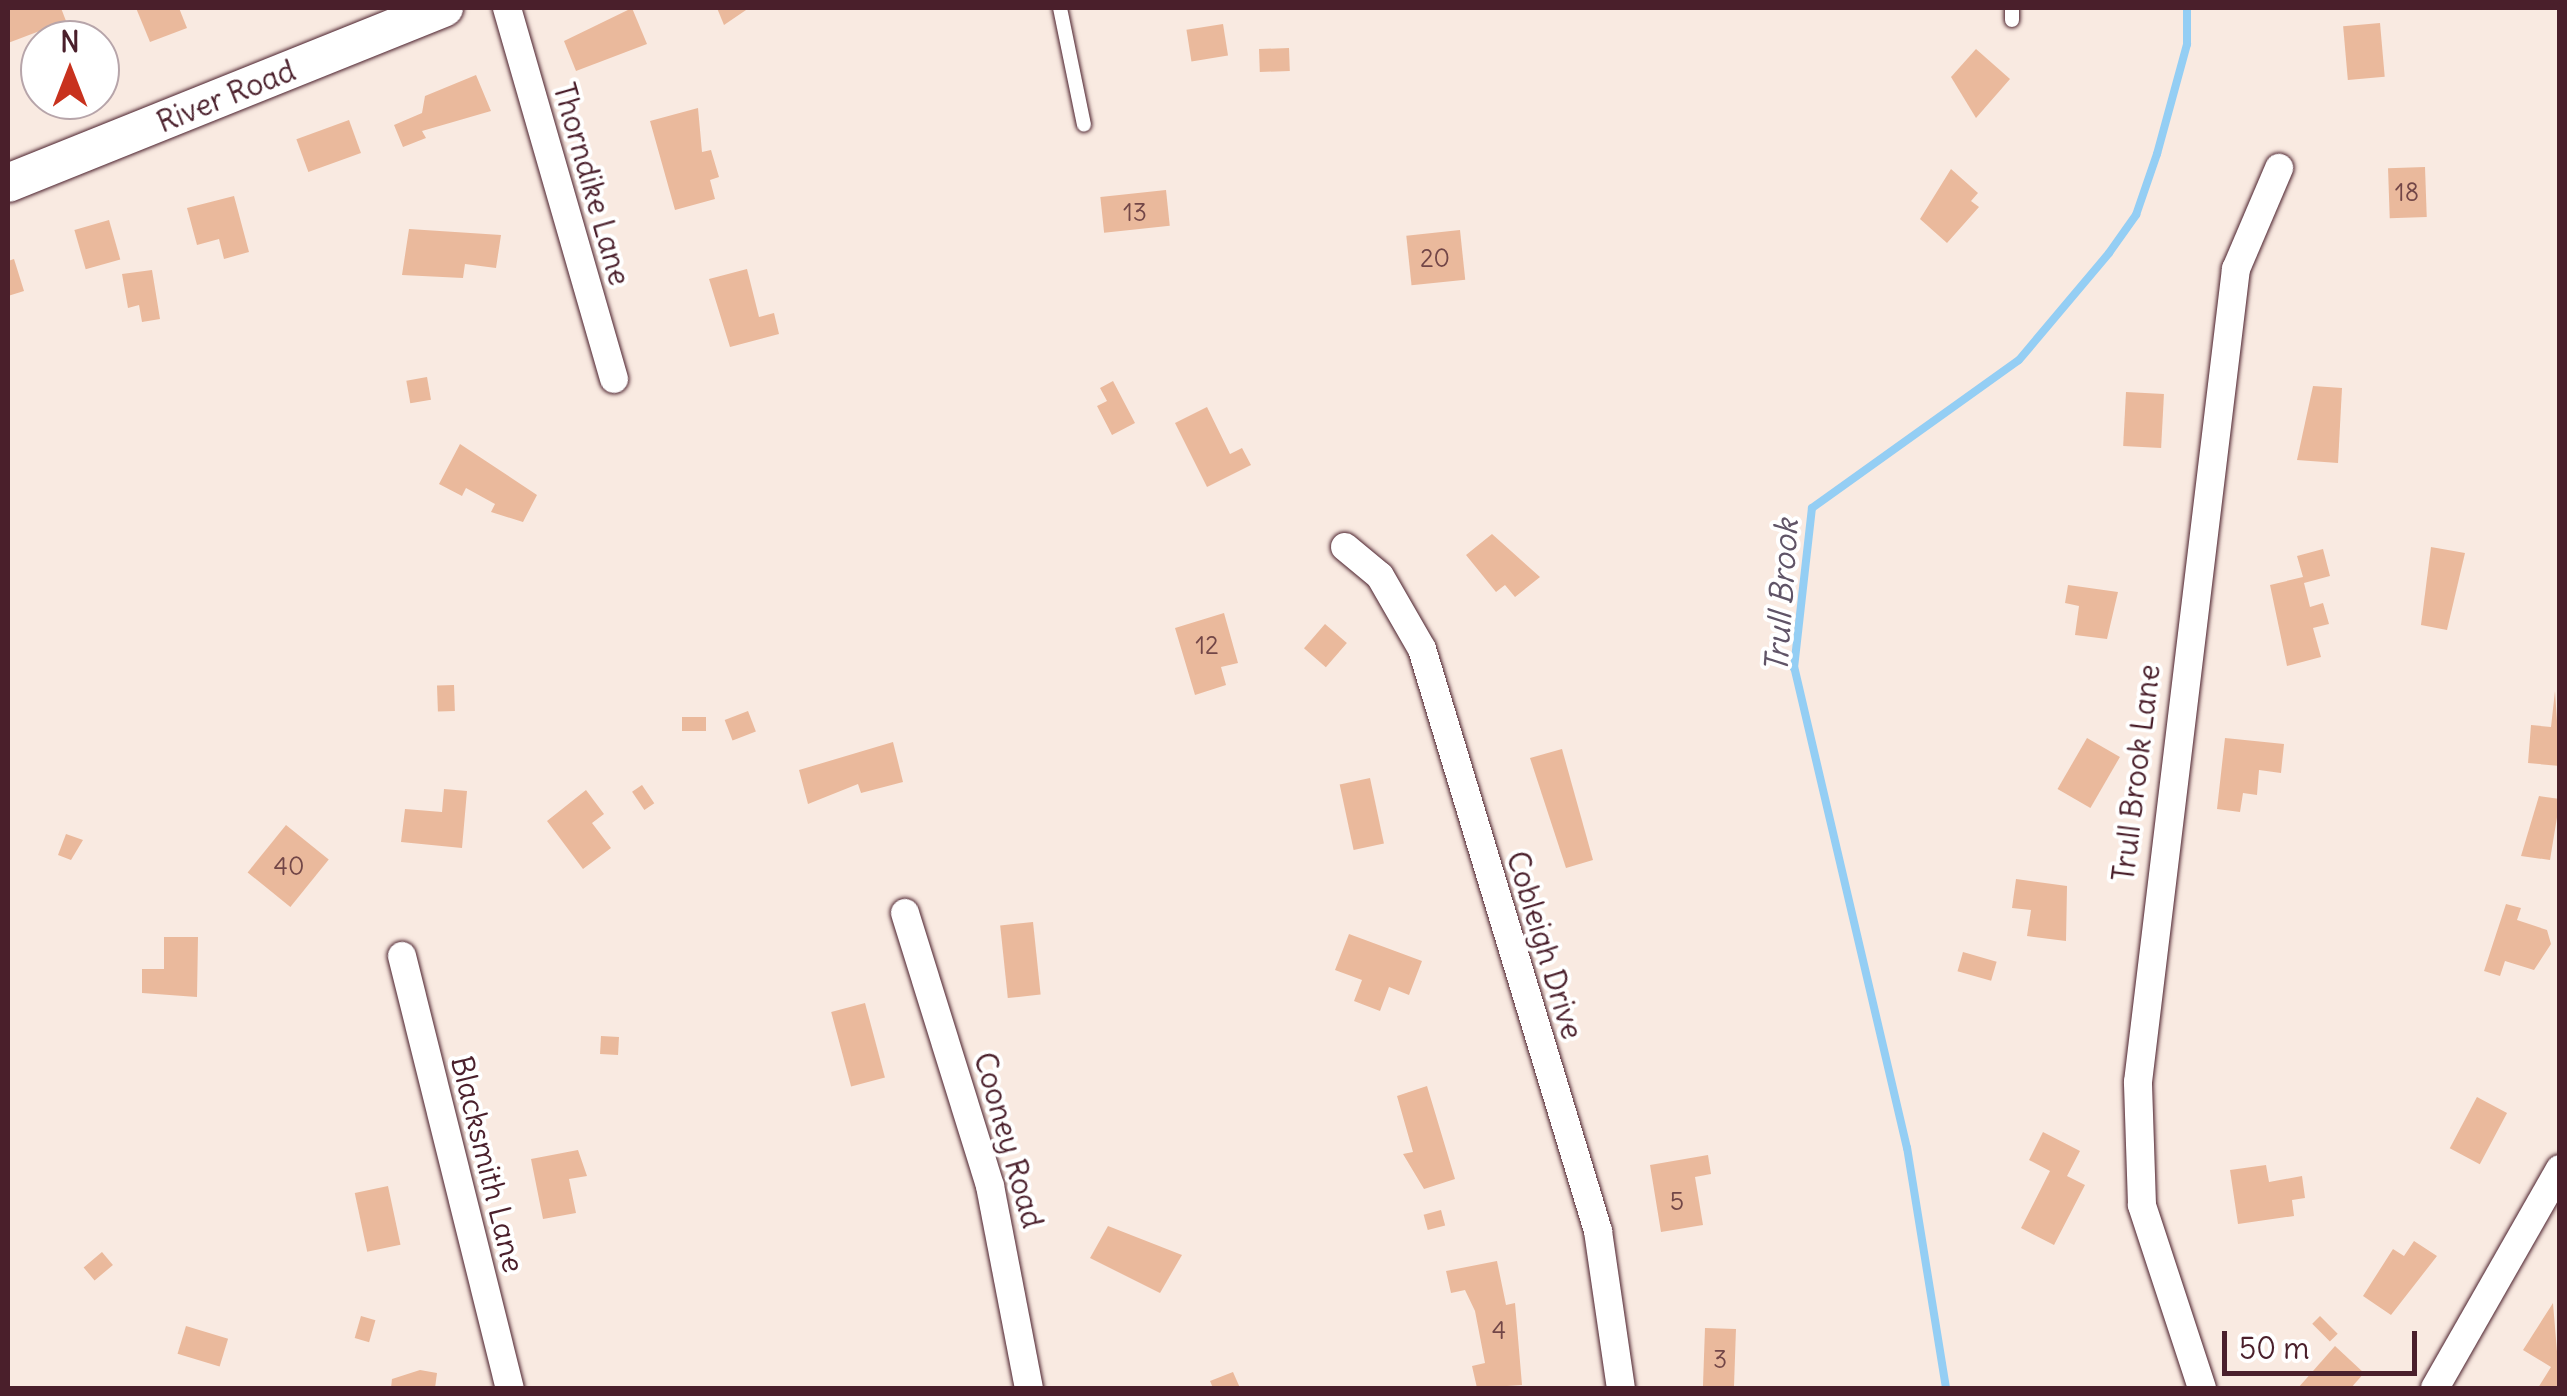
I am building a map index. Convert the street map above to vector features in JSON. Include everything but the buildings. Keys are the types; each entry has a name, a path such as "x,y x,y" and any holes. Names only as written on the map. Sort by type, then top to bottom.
{"main road":[{"name":"River Road","path":"8,183 444,8"}],"street":[{"name":"Thorndike Lane","path":"507,8 614,379"},
{"name":"Trull Brook Lane","path":"2202,1388 2142,1205 2138,1082 2236,269 2279,168"},
{"name":"Cobleigh Drive","path":"1344,547 1380,576 1422,649 1602,1246 1621,1388"},
{"name":"Cooney Road","path":"905,913 990,1186 1029,1388"},
{"name":"Blacksmith Lane","path":"402,956 510,1388"},
{"path":"2435,1388 2560,1168"}],"lane":[{"path":"1060,8 1084,126"}],"waterway":[{"name":"Trull Brook","path":"1946,1388 1907,1148 1794,668 1812,508 2019,360 2109,253 2136,215 2157,154 2187,44 2187,8"}]}
